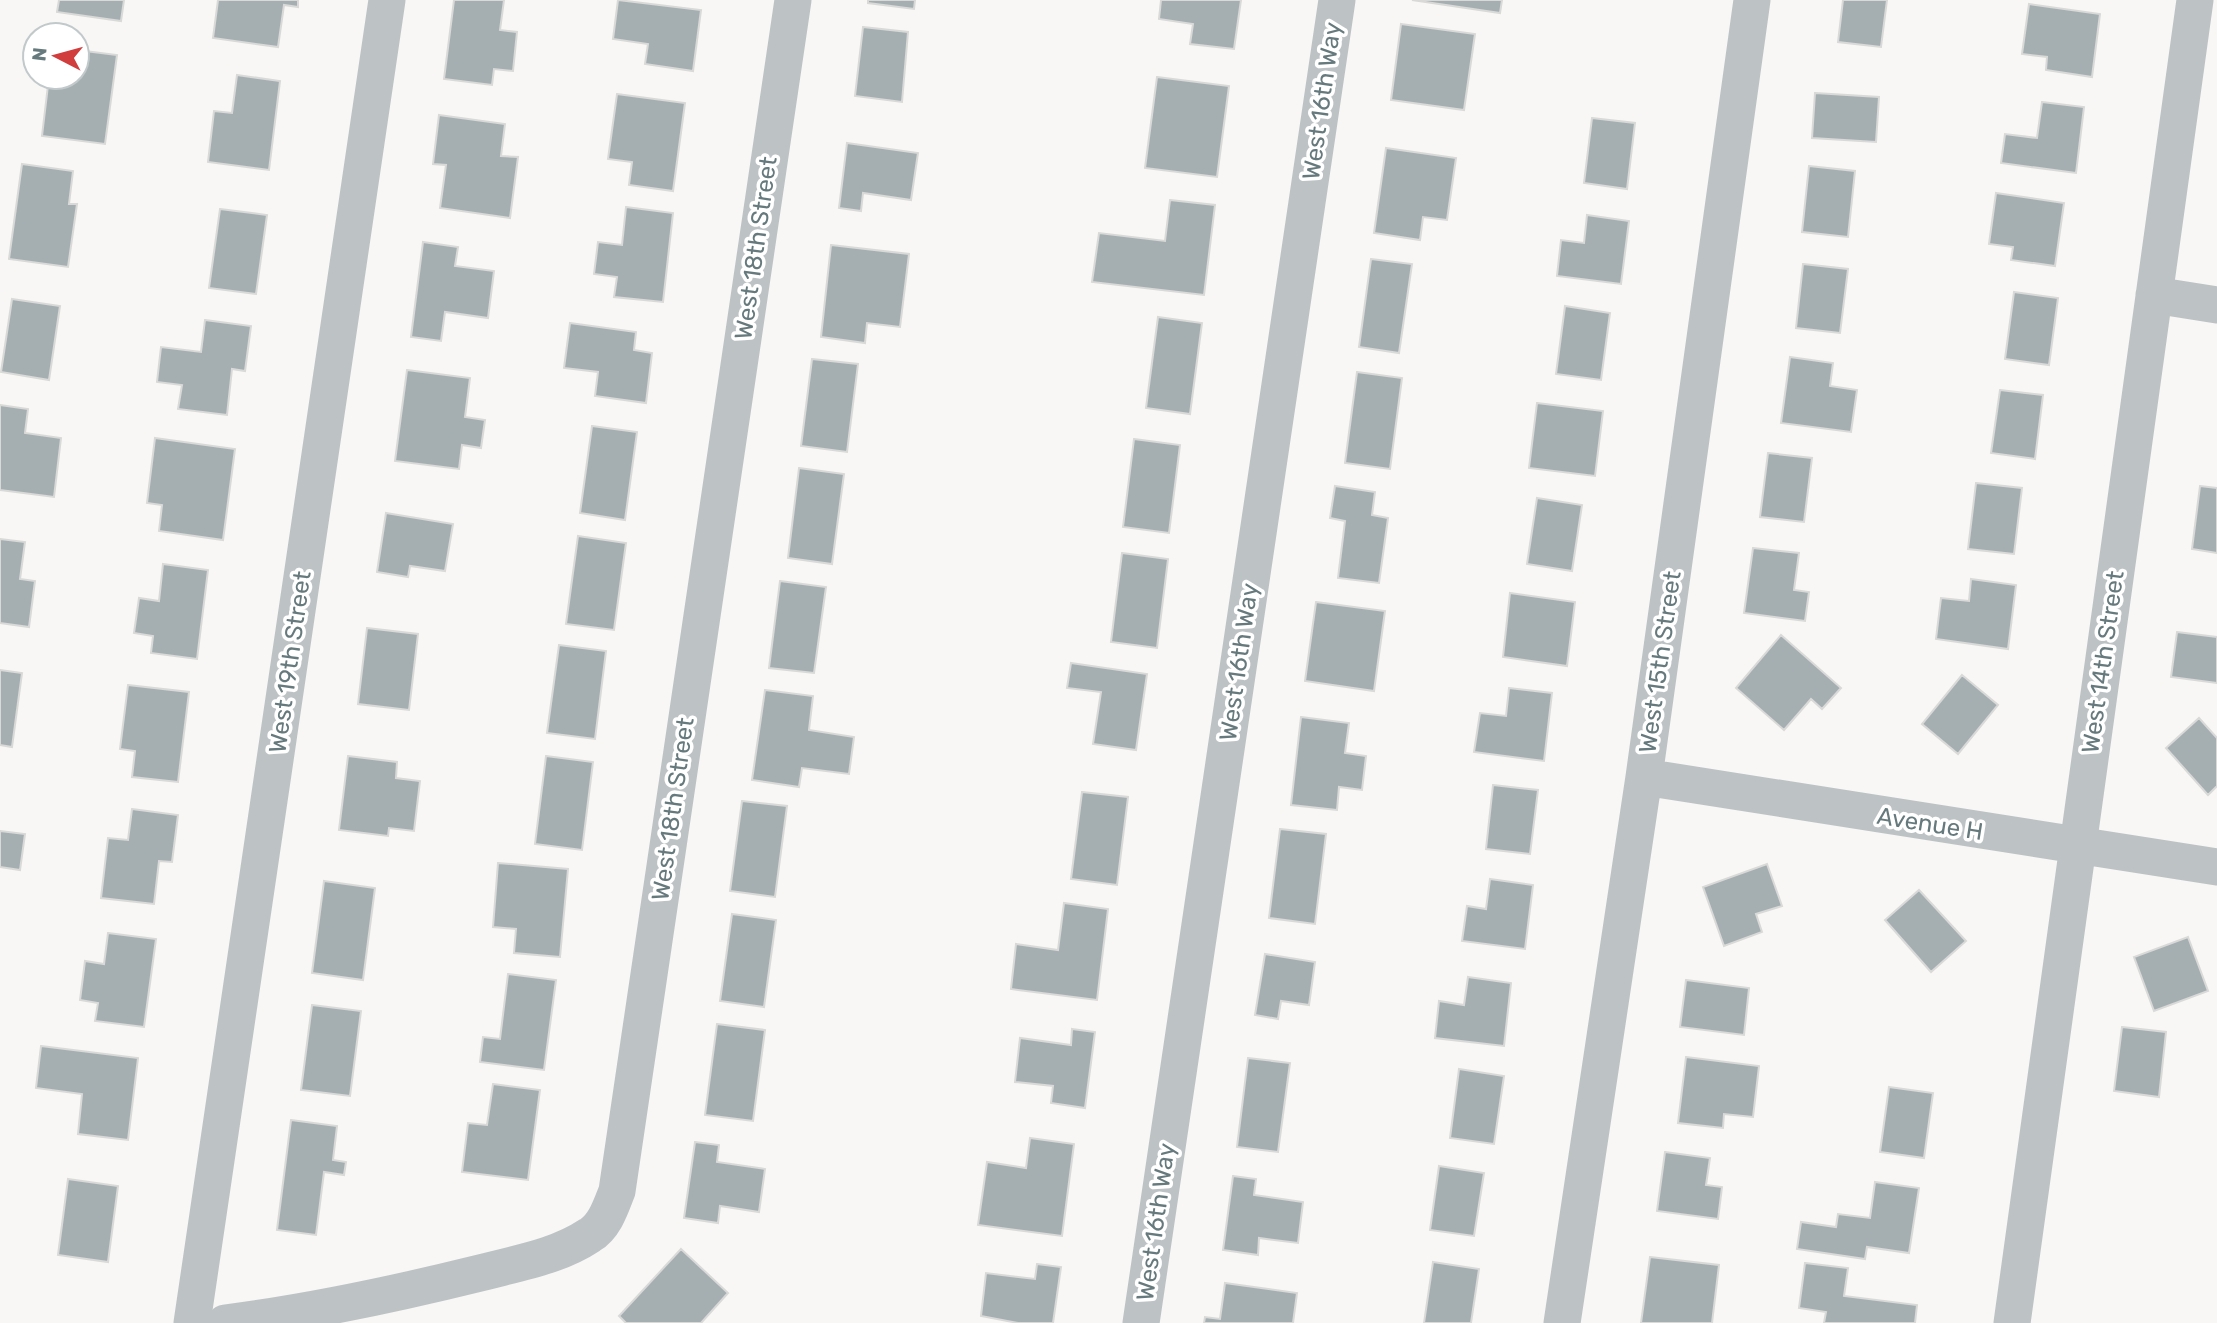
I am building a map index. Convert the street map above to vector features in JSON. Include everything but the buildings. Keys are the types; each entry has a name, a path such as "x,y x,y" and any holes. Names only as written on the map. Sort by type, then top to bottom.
{"street":[{"name":"West 19th Street","path":"192,1323 387,0"},
{"name":"West 18th Street","path":"225,1323 300,1314 377,1299 558,1253 593,1234 608,1215 617,1191 793,0"},
{"name":"West 16th Way","path":"1141,1323 1337,0"},
{"name":"West 15th Street","path":"1562,1323 1644,778 1752,0"},
{"name":"West 14th Street","path":"2012,1323 2195,0"},
{"path":"2154,295 2217,305"},
{"name":"Avenue H","path":"1644,778 2217,867"}]}
